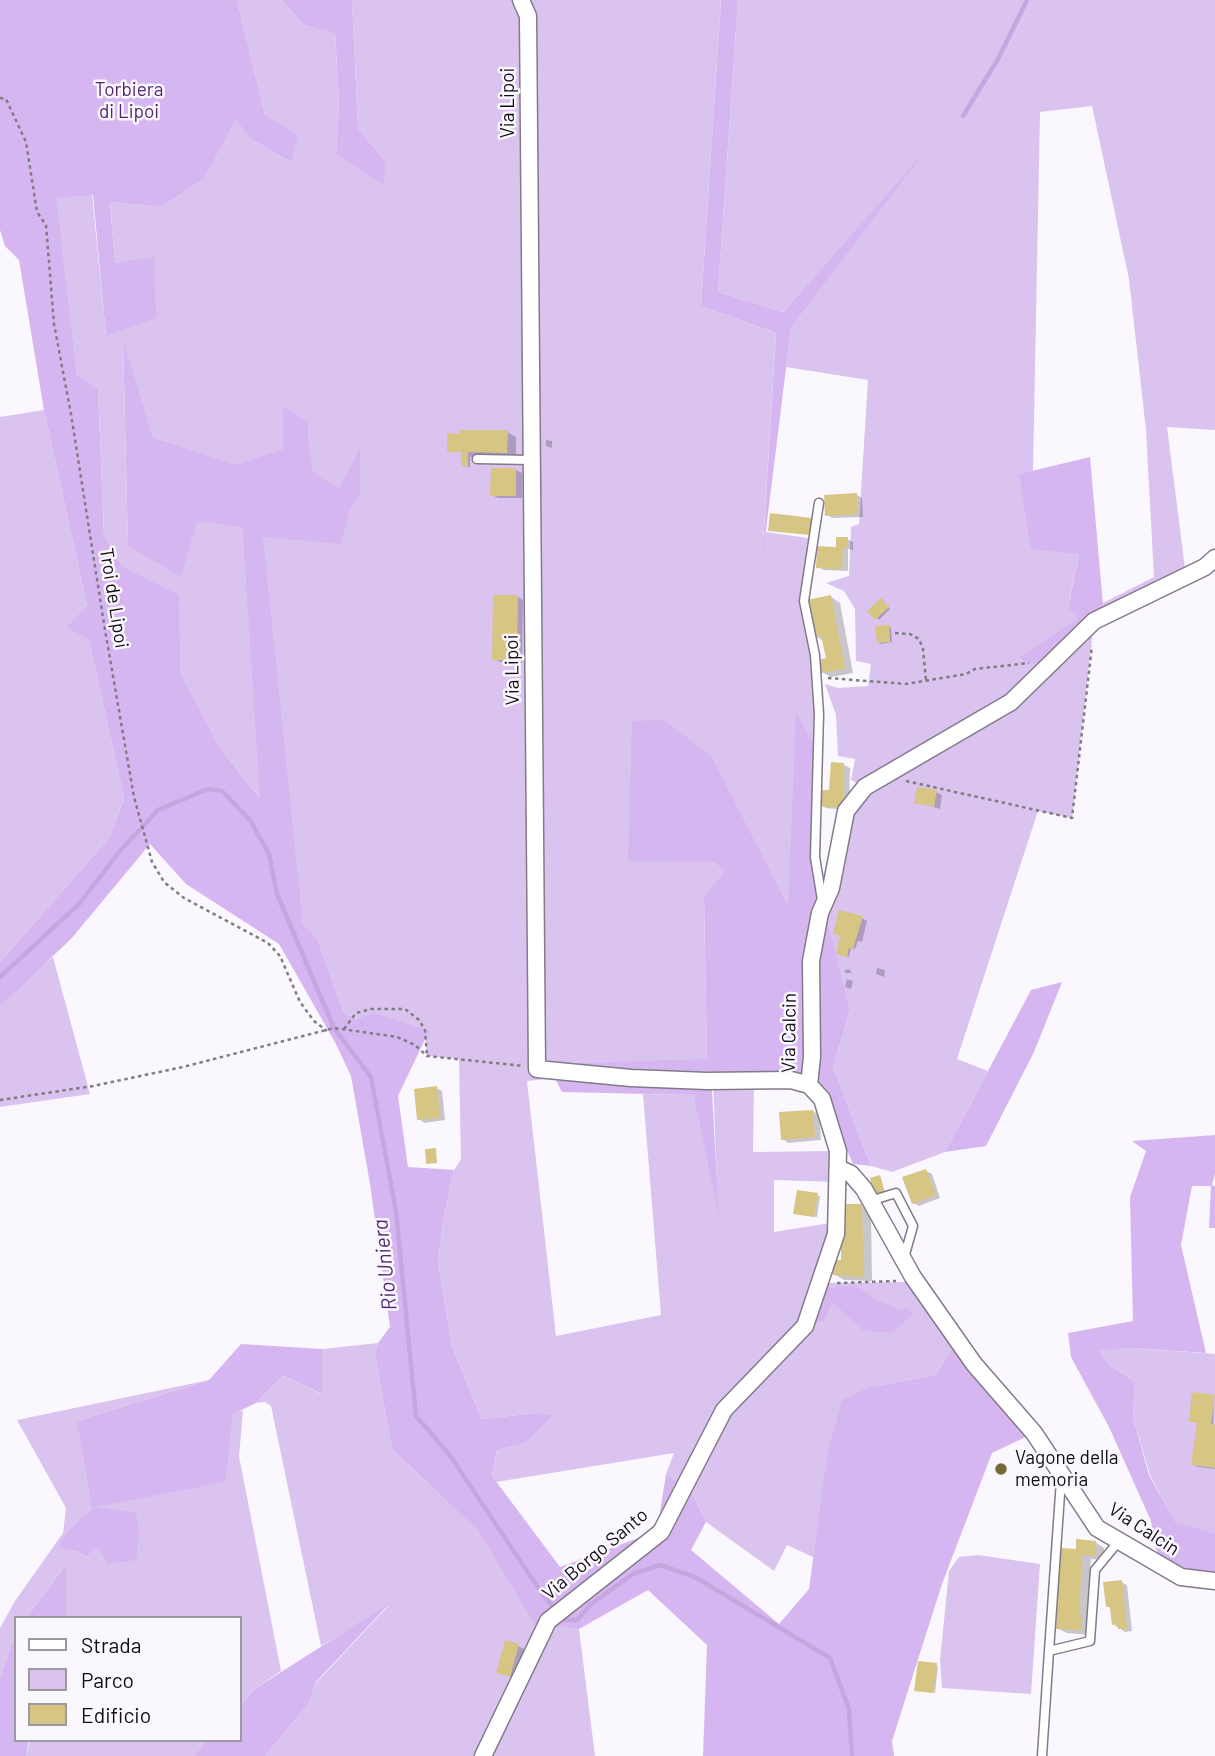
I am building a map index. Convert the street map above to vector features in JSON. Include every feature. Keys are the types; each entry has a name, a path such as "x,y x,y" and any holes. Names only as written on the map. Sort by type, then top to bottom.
{"street":[{"name":"Via Lipoi","path":"521,0 528,16 537,1069"},
{"name":"Via Calcin","path":"1215,558 1205,567 1094,621 1011,702 864,787 846,811 831,888 823,906 811,961 812,1057 808,1085 822,1099 838,1151 838,1168 851,1174 870,1201 917,1282 974,1364 1034,1433 1097,1528 1181,1577 1215,1581"},
{"path":"537,1069 707,1082 791,1080 808,1085"},
{"name":"Via Borgo Santo","path":"483,1756 551,1619 661,1532 724,1410 805,1326 836,1234 838,1168"}],"lane":[{"path":"477,459 532,460"},
{"path":"819,503 804,601 815,654 819,714 815,857 823,906"},
{"path":"870,1201 896,1193 913,1226 903,1261"},
{"path":"1042,1756 1062,1475"},
{"path":"1049,1651 1090,1641 1095,1570 1119,1541"}],"path":[{"name":"Troi de Lipoi","path":"0,98 6,99 26,142 37,212 46,225 54,324 105,631 134,797 152,862 164,882 184,898 268,943 280,956 300,1002 314,1021 327,1031"},
{"path":"895,633 910,634 919,639 923,649 926,680"},
{"path":"902,781 1072,818 1091,647"},
{"path":"816,679 906,684 966,674 975,670 1053,661"},
{"path":"344,1029 356,1013 371,1009 405,1009 419,1020 425,1030 427,1056"},
{"path":"0,1100 170,1070 334,1028 397,1037 415,1045 427,1056 537,1069"},
{"path":"819,1283 917,1282"}],"green space":[{"name":"Torbiera di Lipoi","path":"0,0 237,0 265,115 298,135 291,162 249,138 236,119 204,179 162,207 110,202 115,263 154,257 156,318 106,336 93,195 56,198 77,375 98,389 104,535 122,566 179,595 180,674 220,748 260,798 242,527 197,521 181,577 128,546 123,340 153,437 236,465 283,449 283,406 308,422 313,472 339,489 360,448 360,493 349,511 341,544 263,537 303,925 317,938 344,1013 357,1019 375,1013 429,1031 398,1096 408,1167 454,1170 438,1262 452,1347 482,1419 536,1413 553,1415 524,1444 497,1450 492,1476 560,1567 657,1531 666,1474 693,1495 706,1522 691,1550 779,1624 809,1589 827,1455 842,1400 870,1387 936,1375 957,1339 1034,1433 992,1453 942,1584 892,1741 894,1756 703,1756 707,1645 648,1590 579,1629 534,1623 478,1531 392,1449 375,1355 378,1343 390,1327 370,1184 351,1076 336,1044 279,944 186,884 150,844 71,939 0,1006 0,962 109,838 124,799 89,640 67,627 87,606 44,410 19,260 5,246 0,230"},
{"path":"237,0 281,0 304,25 335,32 339,103 336,154 385,161 358,128 352,0 721,0 701,306 776,333 763,542 766,532 814,539 804,601 815,655 818,750 797,715 789,907 704,899 707,1060 572,1062 555,1078 527,1081 556,1336 661,1315 643,1094 693,1095 718,1209 713,1081 754,1081 753,1152 838,1151 837,1182 774,1180 774,1232 836,1222 820,1283 908,1282 957,1339 936,1375 870,1387 827,1455 815,1558 787,1545 774,1571 706,1522 693,1495 666,1474 674,1453 496,1482 492,1476 497,1450 524,1444 536,1413 482,1419 452,1347 438,1262 454,1170 461,1159 459,1059 427,1056 424,1030 370,1024 344,1013 317,938 303,926 242,527 261,799 220,748 179,674 179,596 122,566 104,535 98,389 77,376 55,197 92,194 106,335 154,258 115,263 110,202 162,207 204,179 236,118 249,138 291,162 265,115","holes":["123,343 153,437 235,465 197,521 128,546"]},
{"path":"281,0 352,0 358,128 385,161 384,185 336,154 339,103 335,33 304,25"},
{"path":"721,0 738,0 718,292 783,312 926,150 791,328 762,562 776,333 701,306"},
{"path":"738,0 1215,0 1215,430 1167,427 1186,576 1104,616 1103,603 1154,577 1146,430 1129,279 1092,106 1040,112 1033,471 1019,474 1079,553 1068,607 1094,621 1072,818 1038,811 957,1059 988,1071 945,1152 892,1172 871,1166 833,1067 850,1010 820,913 846,811 864,787 851,780 855,759 838,756 836,715 825,684 838,688 868,686 871,664 856,661 855,609 844,591 826,583 849,576 851,527 859,524 868,380 786,367 791,328 917,161 783,312 718,292"},
{"path":"44,410 87,606 89,640 124,799 109,838 0,962 0,417"},
{"path":"1090,457 1104,616 1053,661 1027,664 1020,657 1079,618 1068,608 1079,554 1031,549 1019,474"},
{"path":"796,713 818,750 818,874 823,906 850,1010 833,1067 871,1166 853,1164 818,1084 711,1074 719,1216 693,1095 562,1092 547,1063 707,1059 704,898 725,871 715,862 628,861 632,721 664,720 711,756 788,906"},
{"path":"53,957 90,1094 0,1107 0,1000"},
{"path":"1062,982 1034,1052 986,1146 945,1152 1031,990"},
{"path":"1215,1135 1215,1174 1212,1185 1215,1186 1215,1228 1209,1228 1211,1186 1192,1186 1181,1245 1206,1353 1132,1348 1098,1350 1111,1366 1135,1382 1133,1417 1149,1475 1175,1522 1215,1533 1215,1578 1166,1569 1155,1547 1151,1521 1109,1427 1071,1357 1068,1333 1133,1321 1130,1197 1146,1151 1132,1141"},
{"path":"856,1285 877,1300 900,1310 906,1307 914,1314 892,1332 864,1331 833,1303 823,1321 811,1322 817,1289"},
{"path":"378,1343 375,1355 392,1449 478,1531 534,1622 579,1629 595,1756 265,1756 309,1703 316,1683 389,1605 321,1646 271,1406 265,1402 256,1403 283,1376 321,1394 322,1349"},
{"path":"241,1344 322,1349 322,1394 283,1376 256,1403 233,1414 225,1482 95,1507 136,1513 139,1533 136,1560 107,1564 100,1550 96,1549 86,1557 76,1551 59,1547 69,1531 92,1507 77,1421 209,1380"},
{"path":"1132,1348 1215,1354 1215,1533 1175,1523 1150,1475 1133,1417 1135,1382 1111,1366 1097,1349"},
{"path":"209,1380 77,1421 232,1414 243,1410 239,1456 281,1671 256,1688 242,1703 242,1616 66,1616 65,1565 27,1616 14,1616 14,1637 0,1678 0,1628 15,1601 63,1533 66,1508 17,1420","holes":["92,1507 136,1514 100,1550 96,1549 86,1557 61,1542"]},
{"path":"978,1555 1040,1564 1031,1694 942,1688 940,1660 949,1571 959,1557"},
{"path":"66,1564 66,1616 27,1616"},
{"path":"391,1602 316,1682 309,1703 265,1756 193,1756 205,1742 242,1742 242,1703 256,1688"},
{"path":"14,1637 14,1742 29,1742 26,1756 0,1756 0,1678"},
{"path":"30,1742 205,1742 193,1756 26,1756"}],"building":[{"path":"460,430 508,430 507,453 468,452 468,467 461,466 461,452 447,452 447,433 460,434"},
{"path":"491,468 516,468 516,496 490,496"},
{"path":"857,493 858,514 825,516 824,495"},
{"path":"770,513 812,518 810,535 768,531"},
{"path":"836,537 848,537 847,547 843,547 842,569 816,568 817,546 836,547"},
{"path":"493,595 518,595 517,661 492,660"},
{"path":"831,595 845,669 820,673 818,660 826,658 821,636 814,637 807,600"},
{"path":"881,598 889,607 875,620 867,611"},
{"path":"889,625 890,642 877,643 875,626"},
{"path":"831,762 844,763 843,808 818,806 819,790 829,790"},
{"path":"917,787 937,790 934,807 914,803"},
{"path":"839,910 863,916 853,949 849,948 847,957 836,954 840,936 833,934"},
{"path":"437,1086 440,1118 417,1120 414,1089"},
{"path":"813,1110 815,1137 781,1140 779,1112"},
{"path":"436,1148 437,1163 426,1164 425,1149"},
{"path":"926,1169 936,1195 912,1204 902,1177"},
{"path":"880,1175 885,1192 874,1195 870,1178"},
{"path":"797,1190 818,1193 814,1217 793,1214"},
{"path":"841,1204 862,1204 864,1277 833,1275 832,1260 841,1260"},
{"path":"1192,1392 1215,1395 1211,1424 1215,1425 1215,1468 1191,1465 1197,1423 1189,1422"},
{"path":"1076,1539 1096,1541 1095,1556 1082,1555 1079,1615 1082,1615 1081,1630 1056,1629 1060,1548 1076,1549"},
{"path":"1122,1580 1127,1629 1118,1629 1118,1624 1112,1625 1110,1607 1106,1607 1103,1582"},
{"path":"505,1640 519,1644 510,1677 496,1673"},
{"path":"918,1661 937,1663 933,1693 914,1691"}],"waterway":[{"path":"963,116 998,59 1027,0"},
{"name":"Rio Uniera","path":"0,977 80,903 119,852 158,810 208,789 222,791 250,820 269,854 277,894 334,1028 371,1077 396,1211 416,1416 449,1454 555,1609"},
{"name":"Rio Uniera","path":"561,1616 564,1620 577,1620 591,1604 633,1574 660,1565 695,1577 830,1658 849,1709 852,1756"}],"place":[{"name":"Vagone della memoria","path":"1001,1469"}]}
